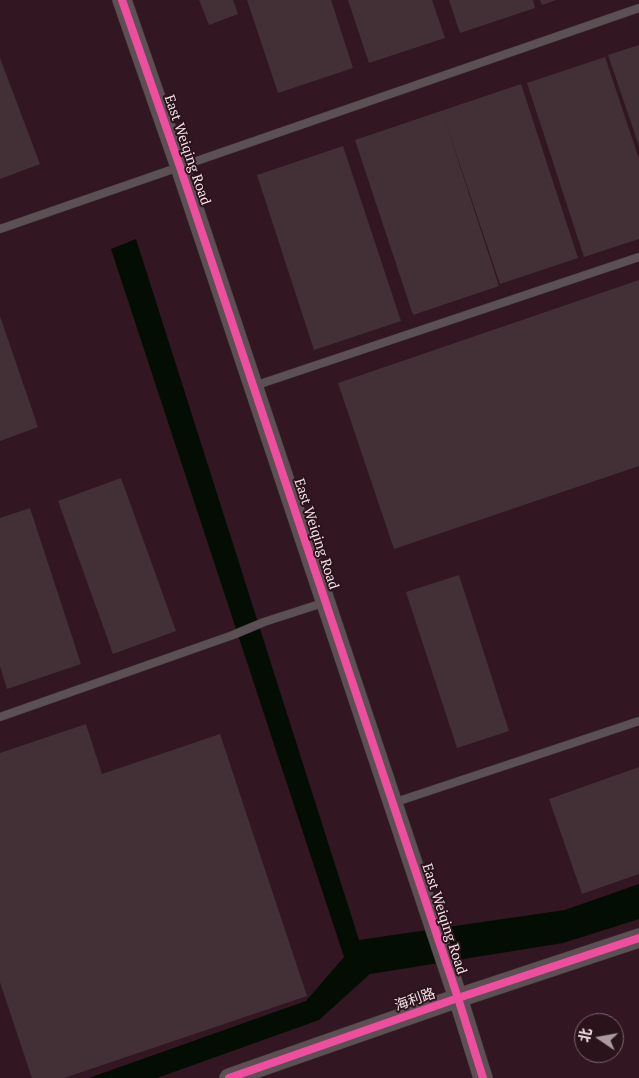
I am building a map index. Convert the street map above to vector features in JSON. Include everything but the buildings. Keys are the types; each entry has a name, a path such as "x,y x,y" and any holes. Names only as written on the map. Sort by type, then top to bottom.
{"street":[{"name":"East Weiqing Road","path":"122,0 254,386 483,1078"},
{"name":"海利路","path":"229,1078 458,998 639,938"}],"lane":[{"path":"0,229 639,8"},
{"path":"254,386 639,257"},
{"path":"0,718 233,635 264,622 326,602"},
{"path":"393,803 639,722"}],"shaded area":[{"path":"0,0 639,0 639,1078 0,1078"},
{"path":"136,239 359,940 565,910 639,884 639,919 563,943 370,974 319,1020 157,1078 89,1078 306,1001 344,957 111,249"}],"cycle path":[{"path":"122,0 180,167 458,998 483,1078"},
{"path":"229,1078 458,998 639,938"}]}
